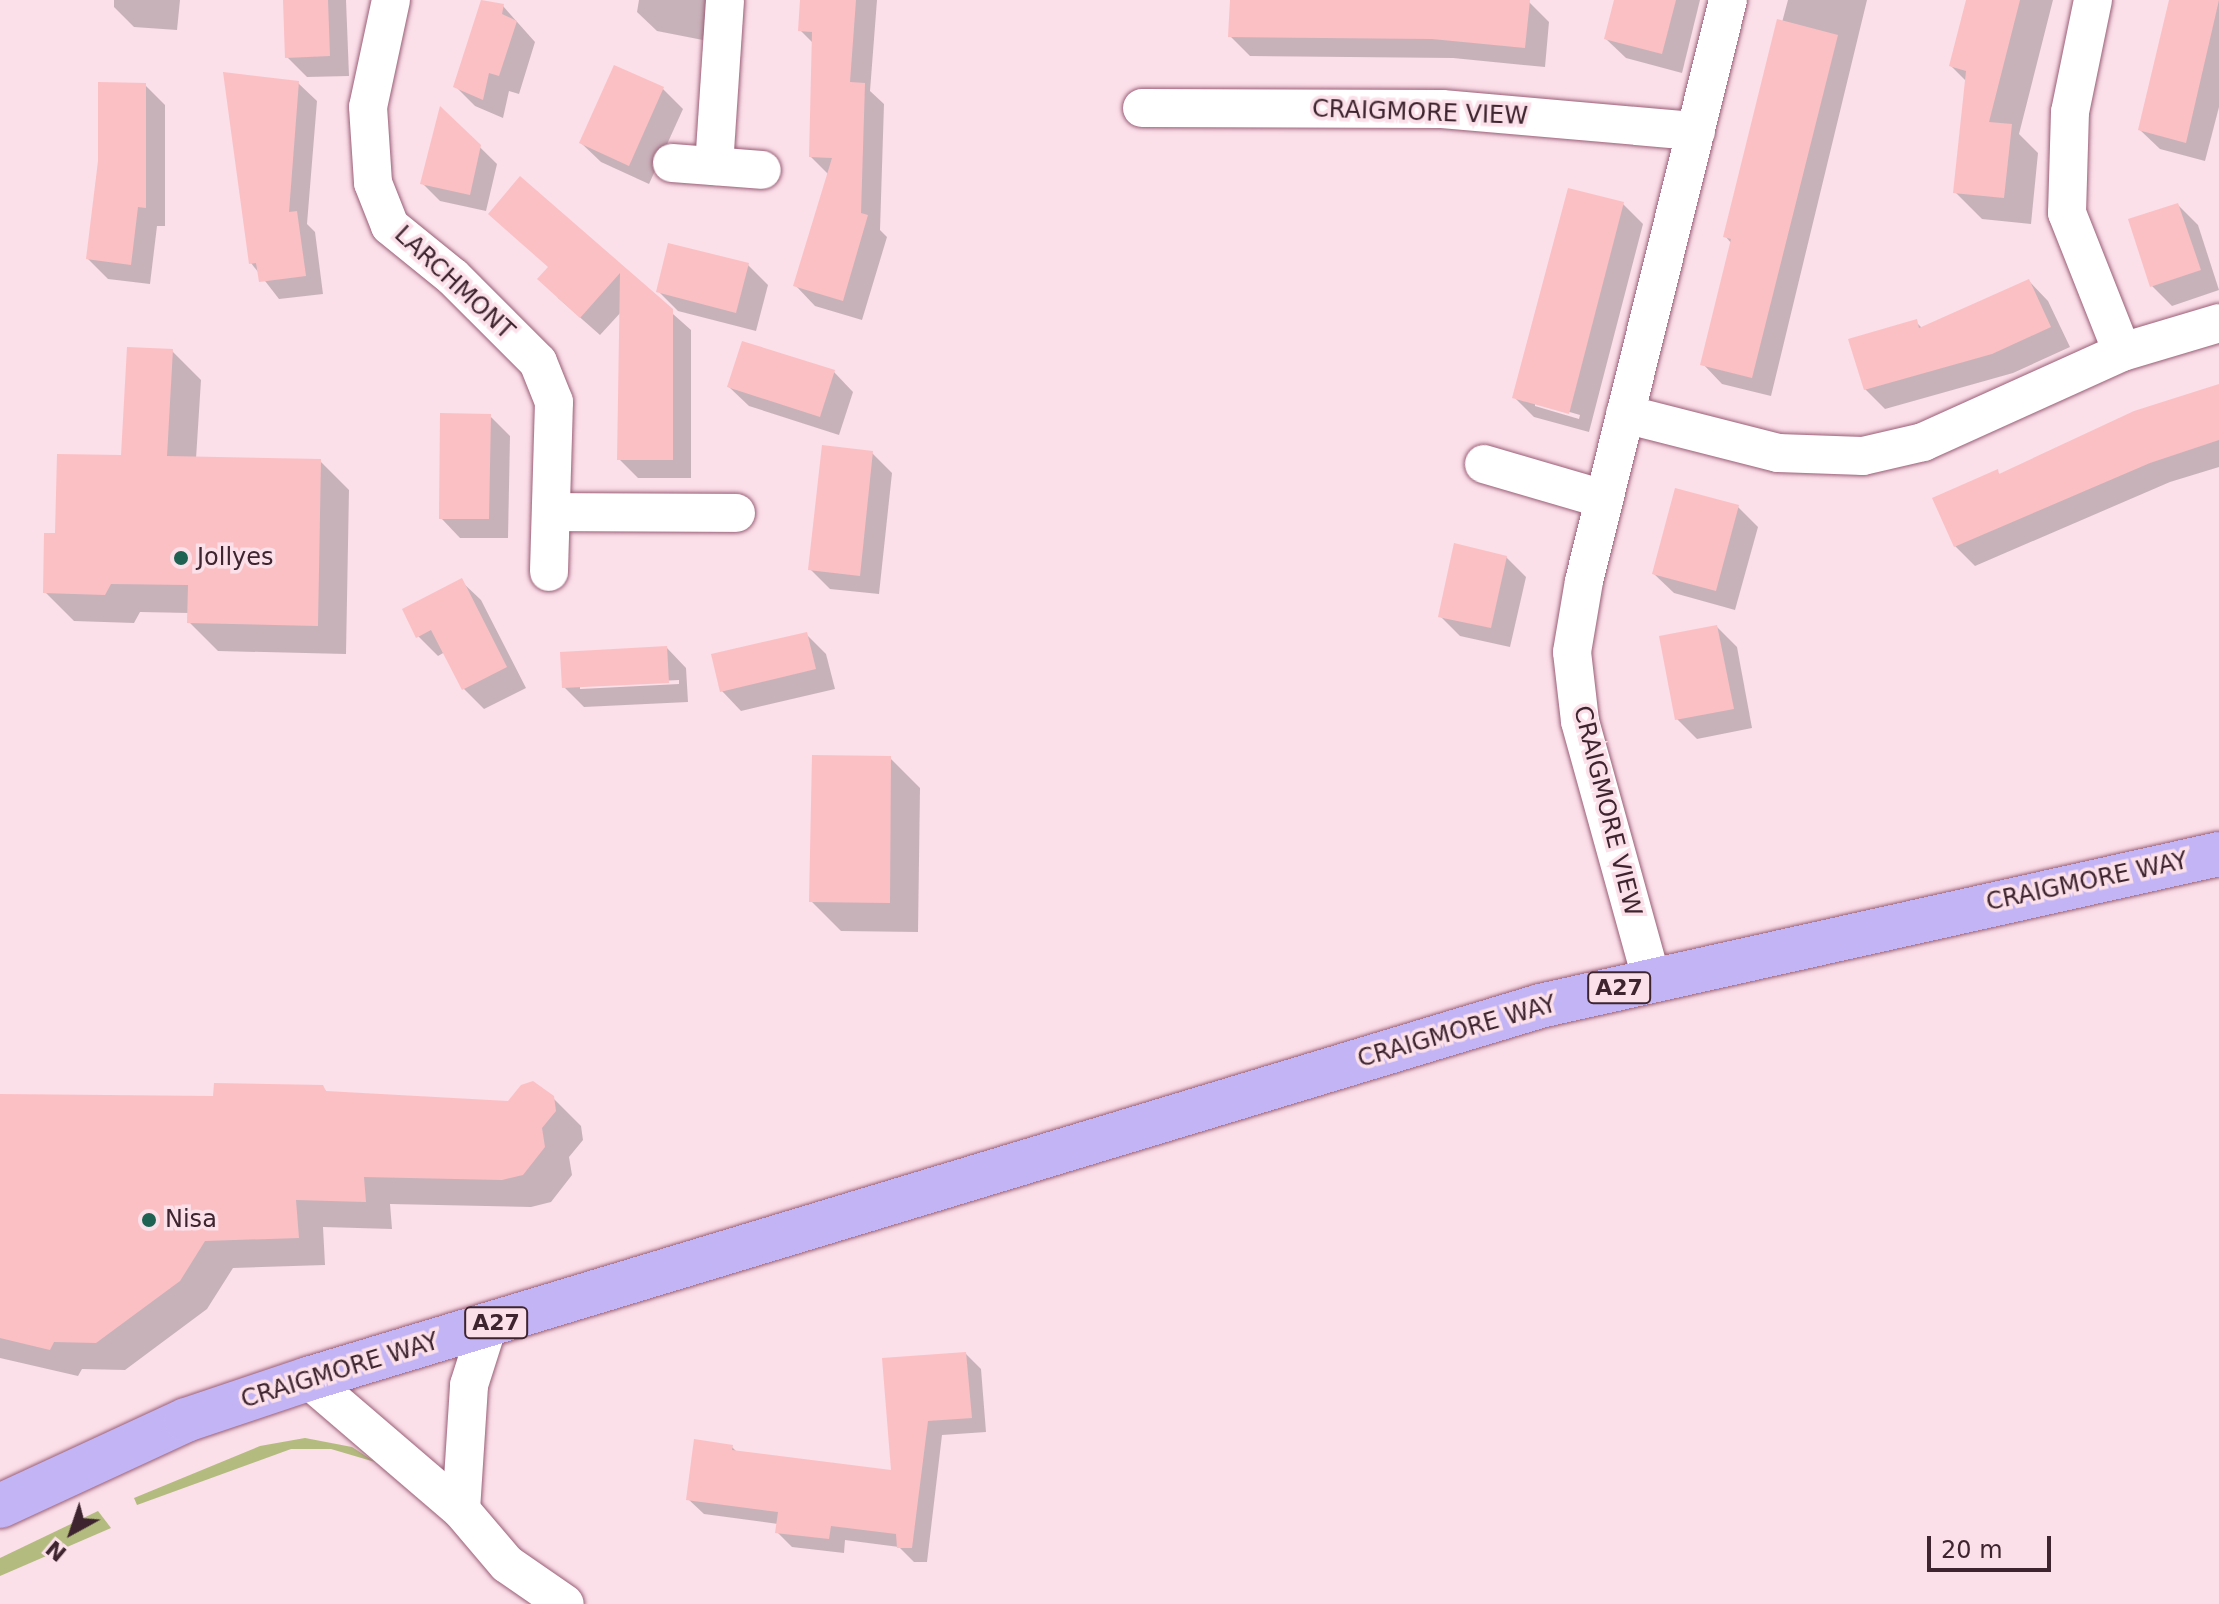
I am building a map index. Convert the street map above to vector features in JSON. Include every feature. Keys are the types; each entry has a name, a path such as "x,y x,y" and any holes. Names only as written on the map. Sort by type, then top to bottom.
{"highway":[{"name":"CRAIGMORE WAY","path":"0,1506 186,1420 308,1379 1028,1158 1540,1006 2219,854"}],"street":[{"name":"LARCHMONT","path":"391,0 368,107 373,183 390,226 453,277 538,362 554,402 549,572"},
{"path":"714,166 725,0"},
{"name":"CRAIGMORE VIEW","path":"1652,981 1580,721 1572,652 1604,499 1728,0"},
{"path":"2093,0 2070,112 2067,213 2122,352"},
{"name":"CRAIGMORE VIEW","path":"1142,108 1442,109 1696,131"},
{"path":"672,163 762,170"},
{"path":"1625,414 1778,453 1863,456 1923,442 2122,352 2219,323"},
{"path":"1484,464 1604,499"},
{"path":"552,512 736,513"},
{"path":"461,1510 469,1385 488,1325"},
{"path":"308,1379 461,1510 507,1564 565,1604"}],"green space":[{"path":"305,1438 352,1447 375,1462 331,1449 291,1449 137,1505 134,1498 260,1446"},
{"path":"98,1511 111,1528 0,1576 0,1558"}],"building":[{"path":"283,0 328,0 330,56 285,58"},
{"path":"481,0 504,4 502,14 517,21 499,76 489,73 483,100 453,87"},
{"path":"800,0 856,0 850,82 865,83 861,213 868,215 843,301 793,286 832,158 809,157 812,32 798,31"},
{"path":"1230,0 1530,0 1525,48 1432,39 1228,37"},
{"path":"1614,0 1676,0 1662,54 1604,39"},
{"path":"1966,0 2020,0 1989,122 2012,124 2004,198 1953,193 1966,71 1949,66"},
{"path":"2169,0 2219,0 2186,143 2138,130"},
{"path":"1777,19 1838,35 1752,378 1700,365 1731,239 1723,237"},
{"path":"614,65 664,87 629,166 579,143"},
{"path":"223,72 299,81 289,212 297,211 306,276 259,282 256,263 249,264"},
{"path":"98,82 146,83 146,208 138,207 131,265 86,259 98,161"},
{"path":"440,106 481,145 470,195 420,184"},
{"path":"520,176 673,309 673,460 617,460 620,273 580,318 537,279 548,267 488,214"},
{"path":"1568,188 1624,202 1569,414 1512,398"},
{"path":"2178,203 2201,270 2150,287 2128,219"},
{"path":"668,243 749,263 736,313 656,292"},
{"path":"2029,279 2051,327 1992,354 1864,390 1848,339 1917,319 1919,328"},
{"path":"742,341 835,370 820,417 727,387"},
{"name":"Jollyes","path":"127,347 173,349 167,456 321,459 318,626 187,623 188,585 111,584 105,595 43,593 44,533 55,533 57,454 121,455"},
{"path":"2219,384 2219,440 2150,463 1954,547 1932,498 1998,469 1999,474 2134,411"},
{"path":"440,413 491,414 489,519 439,519"},
{"path":"822,445 873,451 860,576 808,570"},
{"path":"1675,488 1739,505 1716,591 1652,574"},
{"path":"1454,543 1507,556 1491,628 1438,617"},
{"path":"462,578 507,667 462,690 431,630 416,638 402,609"},
{"path":"1717,625 1734,709 1675,720 1659,636"},
{"path":"807,632 816,669 720,692 711,654"},
{"path":"667,646 669,683 562,688 560,652"},
{"path":"812,755 891,756 890,903 809,902"},
{"name":"Nisa","path":"533,1081 554,1096 556,1111 542,1128 545,1147 523,1175 502,1180 364,1177 366,1202 296,1200 299,1238 205,1241 180,1281 96,1343 54,1342 50,1350 0,1338 0,1094 213,1096 214,1083 323,1085 326,1091 508,1101 521,1085"},
{"path":"966,1352 972,1418 928,1421 912,1548 897,1548 896,1534 831,1526 829,1539 775,1533 778,1512 686,1500 694,1439 733,1445 732,1450 891,1470 882,1358"}],"place":[{"name":"Jollyes","path":"181,558"},
{"name":"Nisa","path":"149,1220"}]}
